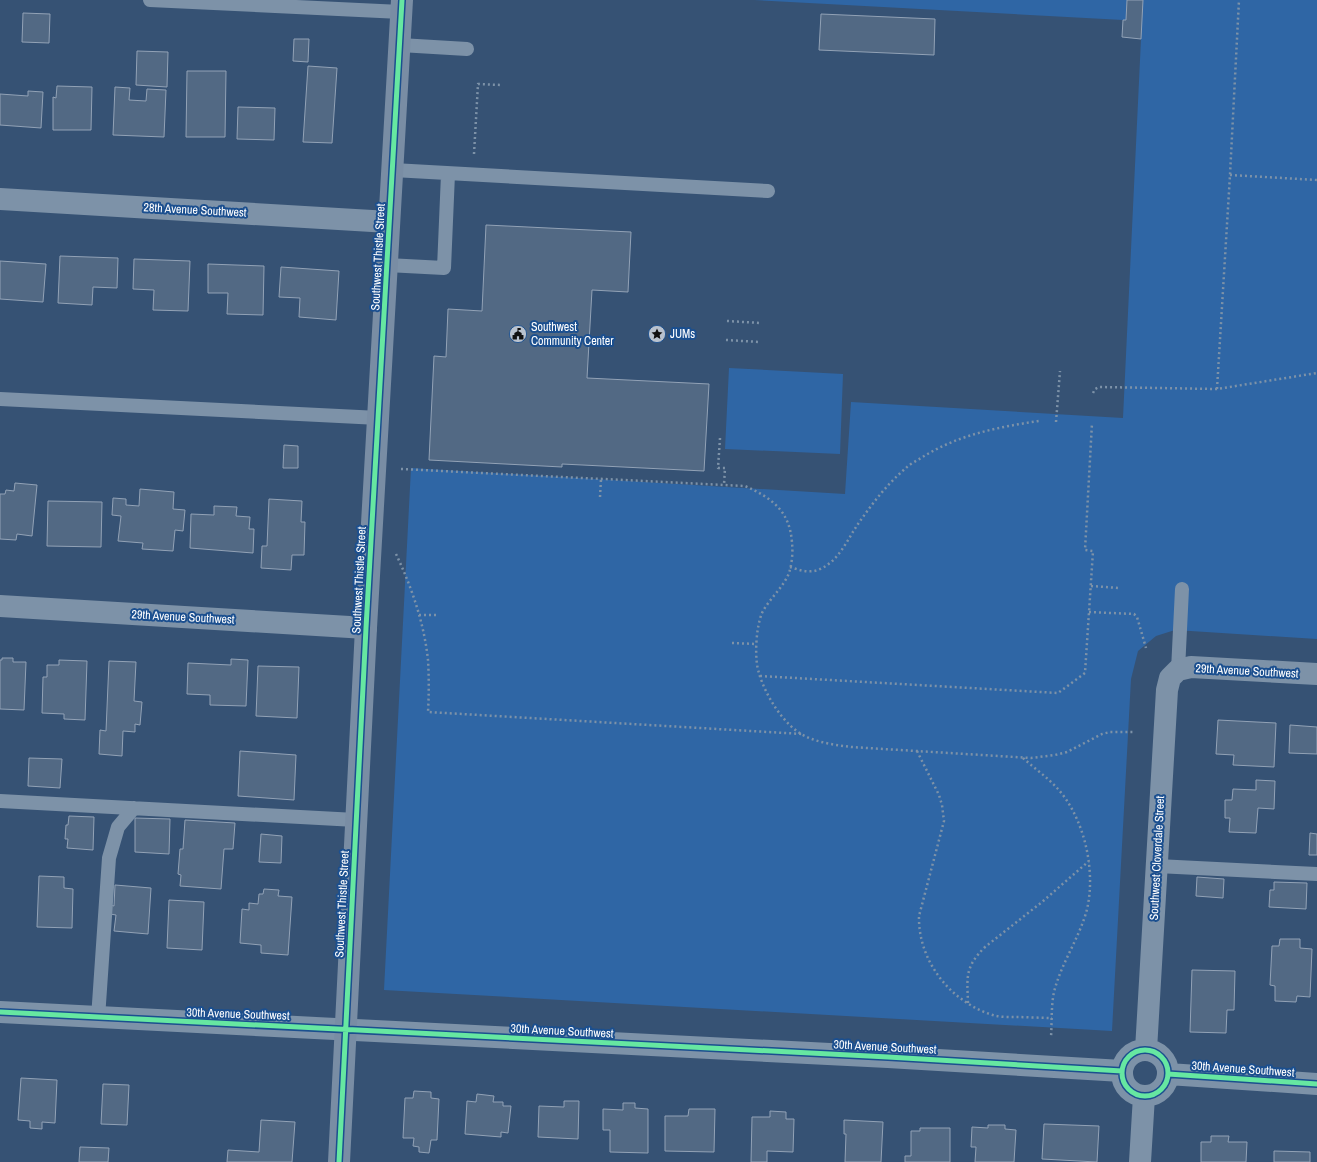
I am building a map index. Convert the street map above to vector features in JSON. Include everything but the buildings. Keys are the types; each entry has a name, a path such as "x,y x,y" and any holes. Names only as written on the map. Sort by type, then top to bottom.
{"street":[{"name":"Southwest Thistle Street","path":"338,1162 366,628 402,6"},
{"name":"28th Avenue Southwest","path":"0,199 389,222"},
{"name":"29th Avenue Southwest","path":"0,606 366,628"},
{"name":"29th Avenue Southwest","path":"1178,670 1191,667 1317,674"},
{"name":"Southwest Cloverdale Street","path":"1146,1050 1167,690 1170,678 1178,670"},
{"name":"30th Avenue Southwest","path":"0,1012 888,1057 1122,1071"},
{"path":"1140,1050 1146,1050 1155,1052 1162,1056 1166,1062 1168,1074 1165,1084 1161,1090 1155,1094 1144,1096 1134,1093 1128,1088 1123,1082 1122,1071 1126,1058 1132,1053 1140,1050"},
{"name":"30th Avenue Southwest","path":"1168,1074 1317,1084"},
{"path":"1140,1162 1144,1096"}],"lane":[{"path":"150,0 402,6"},
{"path":"400,45 467,49"},
{"path":"393,170 768,191"},
{"path":"387,265 444,268 448,174"},
{"path":"0,399 379,418"},
{"path":"1178,670 1182,589"},
{"path":"0,801 356,820"},
{"path":"98,1018 109,858 118,827 134,808"},
{"path":"1156,866 1317,874"}],"path":[{"path":"1217,389 1239,0"},
{"path":"473,157 478,84 501,85"},
{"path":"1230,175 1317,180"},
{"path":"727,321 761,323"},
{"path":"726,340 760,342"},
{"path":"1056,422 1060,371"},
{"path":"1093,393 1095,389 1099,387 1217,389 1317,373"},
{"path":"790,568 812,572 820,569 839,555 858,524 885,489 906,468 935,449 976,433 1006,426 1039,421"},
{"path":"760,676 1058,692 1085,673 1093,551 1085,550 1092,423"},
{"path":"720,438 718,468 725,468 724,485"},
{"path":"401,469 745,486 770,500 781,510 789,522 792,538 792,558 789,572 763,612 758,628 758,672 772,702 790,726 806,737 828,744 851,747 1031,758 1067,752 1102,734 1110,732 1133,732"},
{"path":"600,498 601,479"},
{"path":"396,554 407,577 423,631 428,658 428,712 802,734"},
{"path":"1091,586 1119,588"},
{"path":"1089,612 1134,614 1137,617 1146,648"},
{"path":"419,615 438,615"},
{"path":"732,642 757,644"},
{"path":"917,751 939,795 944,821 919,916 919,927 923,948 940,979 951,991 968,1003 997,1016 1052,1018"},
{"path":"1023,758 1058,789 1071,809 1079,824 1089,861 1090,892 1086,912 1080,929 1061,970 1054,991 1052,1001 1051,1037"},
{"path":"968,1003 967,979 971,963 976,956 1089,861"}],"shaded area":[{"path":"754,0 1317,0 1317,639 1175,630 1156,636 1138,651 1131,679 1112,1031 384,990 411,468 845,494 851,402 1123,418 1141,39 1122,37 1123,20"},
{"path":"729,368 843,374 840,454 725,449"}],"cycle path":[{"path":"339,1162 366,628 402,0"},
{"path":"0,1012 888,1057 1122,1071"},
{"path":"1140,1050 1150,1050 1158,1054 1164,1060 1168,1068 1168,1073 1168,1078 1164,1086 1158,1092 1150,1096 1140,1096 1132,1092 1126,1086 1122,1078 1122,1068 1126,1060 1132,1054 1140,1050"},
{"path":"1168,1074 1317,1084"}],"place":[{"name":"Southwest Community Center","path":"518,334"},
{"name":"JUMs","path":"657,334"}]}
